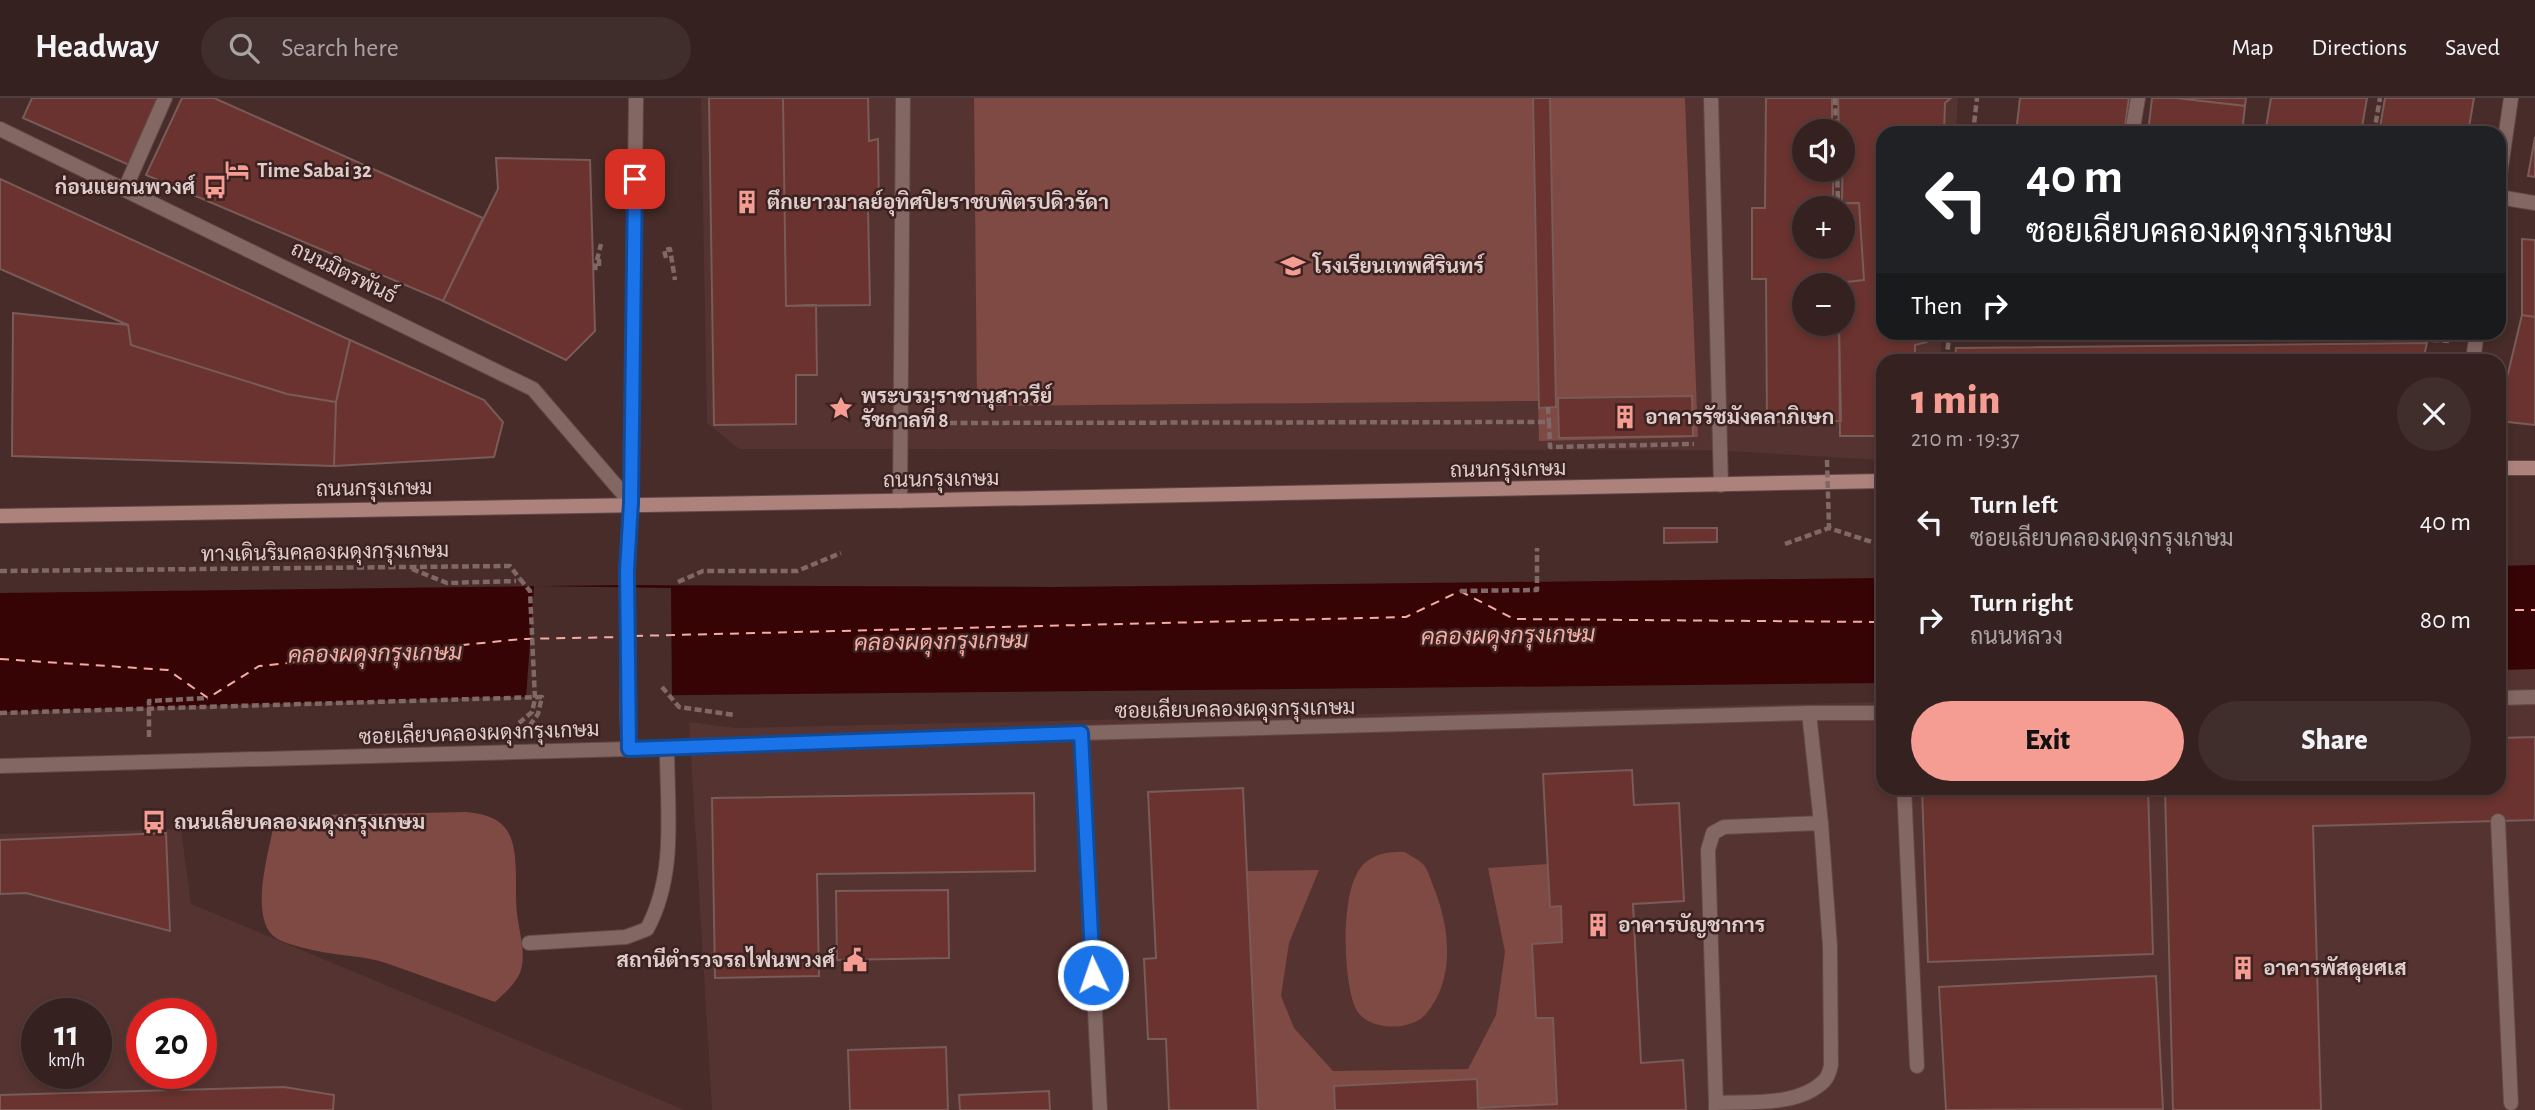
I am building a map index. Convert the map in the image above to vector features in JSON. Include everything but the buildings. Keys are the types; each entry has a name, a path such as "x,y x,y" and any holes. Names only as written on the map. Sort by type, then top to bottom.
{"main road":[{"path":"2506,468 2535,468"},
{"name":"ถนนกรุงเกษม","path":"0,516 1876,481"}],"street":[{"path":"125,189 165,98"},
{"path":"629,749 627,570 631,503 636,98"},
{"path":"900,501 903,98"},
{"path":"1711,98 1721,485"},
{"path":"2133,126 2138,98"},
{"path":"2506,133 2511,98"},
{"name":"ถนนมิตรพันธ์","path":"0,129 533,389 631,503"},
{"path":"2506,198 2535,203"},
{"path":"2506,698 2535,697"},
{"path":"1809,713 1821,822 1830,946 1832,1065 1826,1080 1796,1096 1716,1107 1708,850 1713,833 1724,827 1821,822"},
{"name":"ซอยเลียบคลองผดุงกรุงเกษม","path":"0,766 667,748 1081,733 1876,713"},
{"path":"1081,733 1100,1110"},
{"path":"530,943 626,937 647,929 659,907 668,863 667,748"},
{"path":"1904,795 1917,1066"},
{"path":"2498,821 2511,1103"}],"path":[{"path":"1835,98 1836,119"},
{"path":"1974,126 1978,98"},
{"path":"2375,126 2380,98"},
{"path":"599,259 599,268 595,268 601,244"},
{"path":"666,258 664,250 670,249 675,280"},
{"path":"1548,407 1550,447 1720,444"},
{"path":"901,424 1549,422"},
{"path":"1828,460 1829,528"},
{"path":"1785,544 1829,528 1876,543"},
{"path":"1460,591 1537,590 1537,548"},
{"path":"678,582 703,571 797,571 841,553"},
{"name":"ทางเดินริมคลองผดุงกรุงเกษม","path":"0,571 510,566 518,580"},
{"path":"408,567 447,583 518,580 530,591 535,699"},
{"path":"0,712 542,697"},
{"path":"150,762 149,701 208,698"}],"shaded area":[{"name":"โรงเรียนเทพศิรินทร์","path":"701,98 1958,98 1956,126 1876,126 1876,340 1941,340 1940,354 1876,354 1876,460 1708,450 739,449 707,423"},
{"path":"974,98 1685,98 1698,437 1539,441 1538,401 977,406"},
{"path":"2535,669 2535,1110 712,1110 689,722 735,728 1876,702 1876,795 2506,795 2506,670"},
{"path":"465,812 495,819 508,832 514,850 522,966 515,981 495,1002 378,961 291,945 276,938 268,929 263,916 262,901 265,867 274,824 288,818 321,815"},
{"path":"181,829 191,904 685,1110 0,1110 0,834"},
{"path":"1405,852 1425,866 1429,875 1444,920 1446,970 1435,1001 1418,1021 1398,1026 1377,1025 1360,1015 1351,993 1346,954 1347,910 1357,874 1365,863 1384,853"},
{"path":"1548,864 1550,906 1561,906 1562,942 1532,944 1536,1018 1553,1018 1557,1104 1478,1108 1477,1079 1334,1086 1335,1110 1258,1110 1247,871 1319,870 1289,943 1281,996 1294,1028 1333,1071 1468,1069 1496,1015 1505,952 1488,868"}],"water":[{"path":"2535,565 2535,669 2506,670 2506,566"},
{"name":"คลองผดุงกรุงเกษม","path":"1876,578 1876,683 502,697 0,712 0,593 627,585 1053,587"}],"pier":[{"path":"534,586 671,588 672,698 526,698"}],"ferry route":[{"path":"634,636 1406,617 1460,591 1514,619 1876,622"},
{"path":"2506,610 2535,610"},
{"path":"0,659 168,670 208,698 259,666 521,639 622,637"}],"place":[{"name":"Time Sabai 32","path":"237,170"},
{"name":"ก่อนแยกนพวงศ์","path":"215,187"},
{"name":"ตึกเยาวมาลย์อุทิศปิยราชบพิตรปดิวรัดา","path":"747,202"},
{"name":"โรงเรียนเทพศิรินทร์","path":"1293,266"},
{"name":"พระบรมราชานุสาวรีย์ รัชกาลที่ 8","path":"841,408"},
{"name":"อาคารรัชมังคลาภิเษก","path":"1625,417"},
{"name":"ถนนเลียบคลองผดุงกรุงเกษม","path":"154,822"},
{"name":"อาคารบัญชาการ","path":"1598,925"},
{"name":"สถานีตำรวจรถไฟนพวงศ์","path":"855,960"},
{"name":"อาคารพัสดุยศเส","path":"2243,968"}],"route":[{"path":"635,179 631,503 627,570 629,749 1081,733 1093,975"}]}
